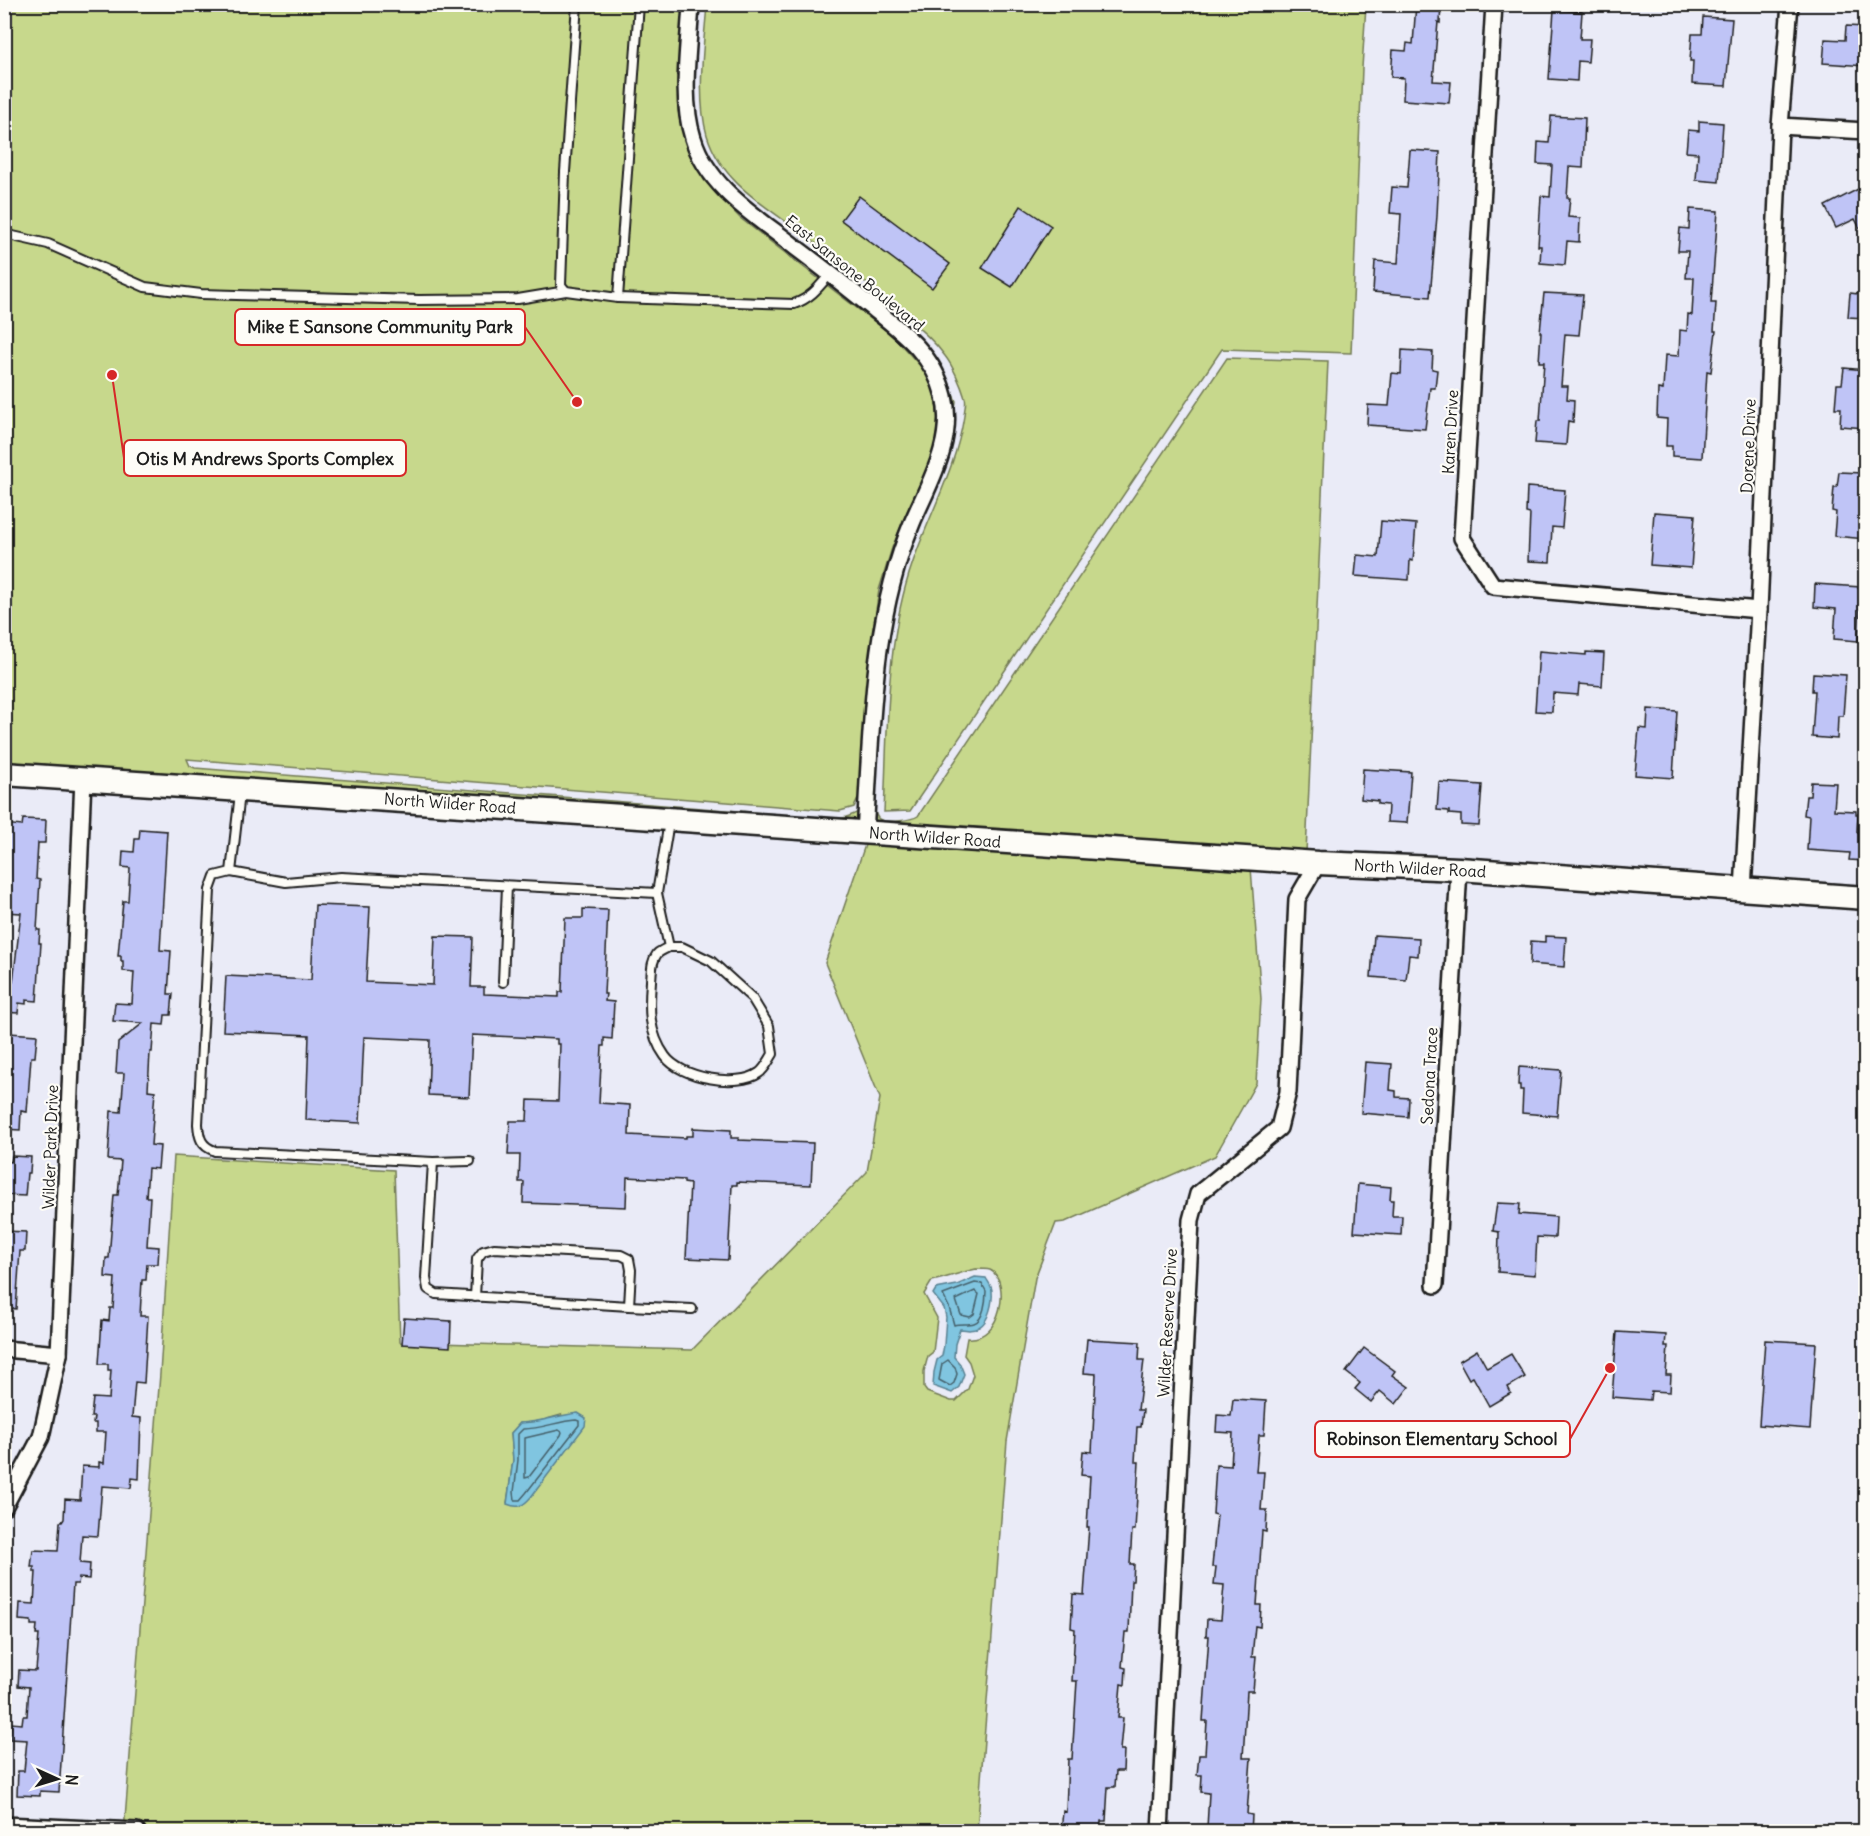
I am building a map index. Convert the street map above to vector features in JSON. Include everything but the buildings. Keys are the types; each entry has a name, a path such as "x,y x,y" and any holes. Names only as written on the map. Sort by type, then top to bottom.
{"street":[{"name":"East Sansone Boulevard","path":"691,4 688,118 693,138 712,175 737,202 907,335 920,348 937,377 946,407 947,421 943,448 899,556 884,612 878,656 865,833"},
{"name":"Karen Drive","path":"1494,4 1462,538 1493,586 1759,610"},
{"name":"Dorene Drive","path":"1743,890 1759,610 1780,126 1790,4"},
{"path":"1780,126 1866,131"},
{"name":"North Wilder Road","path":"4,774 1318,863 1459,869 1866,898"},
{"name":"Wilder Park Drive","path":"4,1507 41,1437 59,1354 82,778"},
{"name":"Wilder Reserve Drive","path":"1160,1832 1191,1220 1198,1194 1279,1128 1288,1092 1297,898 1318,863"},
{"name":"Sedona Trace","path":"1435,1285 1459,869"},
{"path":"4,1349 59,1354"},
{"path":"4,1825 137,1831"}],"lane":[{"path":"566,291 561,285 565,172 577,4"},
{"path":"618,298 639,4"},
{"path":"4,234 48,244 145,287 201,294 419,300 518,299 566,291 618,298 794,304 815,293 830,274"},
{"path":"231,872 241,789"},
{"path":"669,818 657,893 669,947"},
{"path":"470,1161 433,1162 215,1151 205,1147 199,1137 198,1124 210,890 215,876 231,872 286,882 341,878 657,893"},
{"path":"503,982 507,886"},
{"path":"669,947 682,947 711,961 752,998 769,1026 773,1054 760,1072 743,1081 713,1080 686,1071 666,1059 656,1040 648,1012 652,964 658,952 669,947"},
{"path":"433,1162 426,1278 428,1289 436,1294 692,1309"},
{"path":"475,1297 477,1259 483,1251 494,1248 621,1256 629,1259 631,1270 629,1306"}],"green space":[{"path":"4,5 683,5 678,111 686,142 704,180 740,218 893,336 924,370 933,386 938,417 935,447 926,473 892,548 879,590 870,651 859,797 854,807 840,811 187,759 190,766 839,819 853,815 863,807 868,798 879,652 888,592 901,550 944,448 947,416 942,385 931,365 899,330 747,212 712,176 695,140 688,110 687,74 692,5 697,5 693,99 698,137 712,169 737,196 883,308 922,344 938,362 956,401 951,436 938,479 904,559 892,600 881,678 875,812 877,818 895,821 918,816 1227,358 1328,361 1306,853 5,764"},
{"path":"707,5 1366,5 1351,353 1222,349 910,811 884,812 890,686 897,623 913,562 955,454 966,400 951,365 930,339 849,269 743,189 722,165 707,135 702,104 701,87"},
{"path":"866,842 1251,868 1261,999 1256,1083 1215,1156 1065,1222 1056,1223 1035,1278 1007,1441 977,1831 124,1832 160,1374 174,1156 394,1170 400,1342 692,1350 867,1172 880,1098 825,963","holes":["976,1269 990,1270 996,1276 1000,1285 1000,1309 988,1330 979,1337 967,1338 964,1355 973,1375 968,1389 956,1401 951,1401 927,1392 924,1388 924,1371 928,1356 933,1352 937,1318 924,1294 932,1281","561,1415 507,1503 513,1460 511,1433 520,1423 533,1423"]}],"water":[{"path":"975,1277 986,1278 991,1287 992,1300 988,1316 982,1324 972,1330 960,1329 954,1357 964,1374 959,1387 952,1393 933,1386 937,1360 942,1356 946,1317 944,1308 933,1294 936,1289 957,1285"},
{"path":"578,1413 586,1418 585,1426 531,1497 520,1506 507,1504 513,1460 511,1433 520,1423"}],"place":[{"name":"Otis M Andrews Sports Complex","path":"112,375"},
{"name":"Mike E Sansone Community Park","path":"577,402"},
{"name":"Robinson Elementary School","path":"1610,1368"}]}
